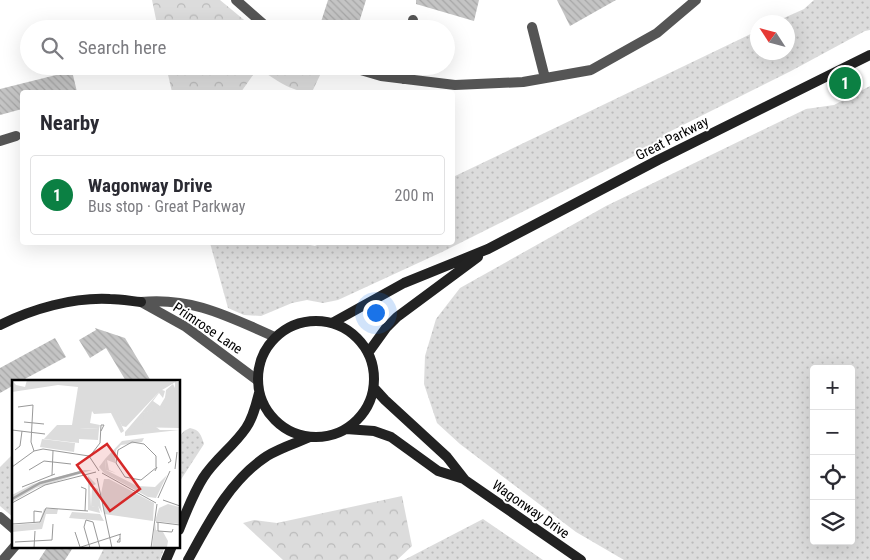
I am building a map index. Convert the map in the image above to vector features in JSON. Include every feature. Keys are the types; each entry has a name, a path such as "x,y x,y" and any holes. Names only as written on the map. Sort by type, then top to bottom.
{"street":[{"path":"242,2 260,20"},
{"path":"378,75 455,86 523,82 591,70 657,33 689,2"},
{"path":"532,26 545,78"},
{"name":"Great Parkway","path":"332,323 404,283 488,249 658,160 870,55"},
{"path":"403,79 404,75"},
{"path":"0,140 16,136"},
{"name":"Great Parkway","path":"368,354 382,332 397,317 488,249"},
{"name":"Primrose Lane","path":"0,324 54,305 108,298 141,302 161,300 183,302 212,310 275,337"},
{"name":"Primrose Lane","path":"141,302 186,327 258,380"},
{"path":"180,528 203,478 247,426 255,409 259,392 258,380 262,357 275,337 285,329 308,321 332,323 353,334 362,343 372,365 374,388 370,401 363,412 346,429 322,437 298,434 277,422 266,408 259,392"},
{"name":"Wagonway Drive","path":"374,388 447,457 465,480"},
{"name":"Wagonway Drive","path":"346,429 374,431 391,437 438,471 465,480 581,560"},
{"path":"188,560 211,518 246,474 268,456 310,437"},
{"path":"0,516 12,527"},
{"path":"3,560 13,548"},
{"path":"166,560 171,548"}],"green space":[{"path":"152,0 220,0 244,20 156,20"},
{"path":"814,0 870,0 870,30 667,133 656,145 442,252 338,300 323,303 307,300 292,303 261,316 244,315 228,308 211,245 455,245 455,176 750,34 750,60 795,60 795,15 791,15 804,9"},
{"path":"168,75 253,75 242,90 172,90"},
{"path":"268,75 320,75 313,90 298,90"},
{"path":"870,86 870,560 624,560 576,532 460,444 437,423 424,384 425,356 436,319 460,288 606,206 806,109 834,105"},
{"path":"190,428 196,430 200,433 204,444 180,481 180,436"},
{"path":"12,455 12,516 0,506 0,467"},
{"path":"402,496 412,546 397,560 283,560 243,523 254,520 277,523"},
{"path":"483,519 543,560 404,560"},
{"path":"104,548 164,548 160,560 98,560"}],"building":[{"path":"328,0 366,0 360,20 322,20"},
{"path":"416,0 479,0 474,21 416,4"},
{"path":"557,0 616,0 570,26"},
{"path":"56,75 73,75 77,90 20,90 20,110 0,115 0,89"},
{"path":"95,328 125,338 150,380 125,380 106,348 90,358 79,340 96,330"},
{"path":"55,338 66,357 23,380 12,380 12,386 0,393 0,368"},
{"path":"47,548 73,548 65,560 39,560"}],"place":[{"name":"Wagonway Drive","path":"845,83"}]}
